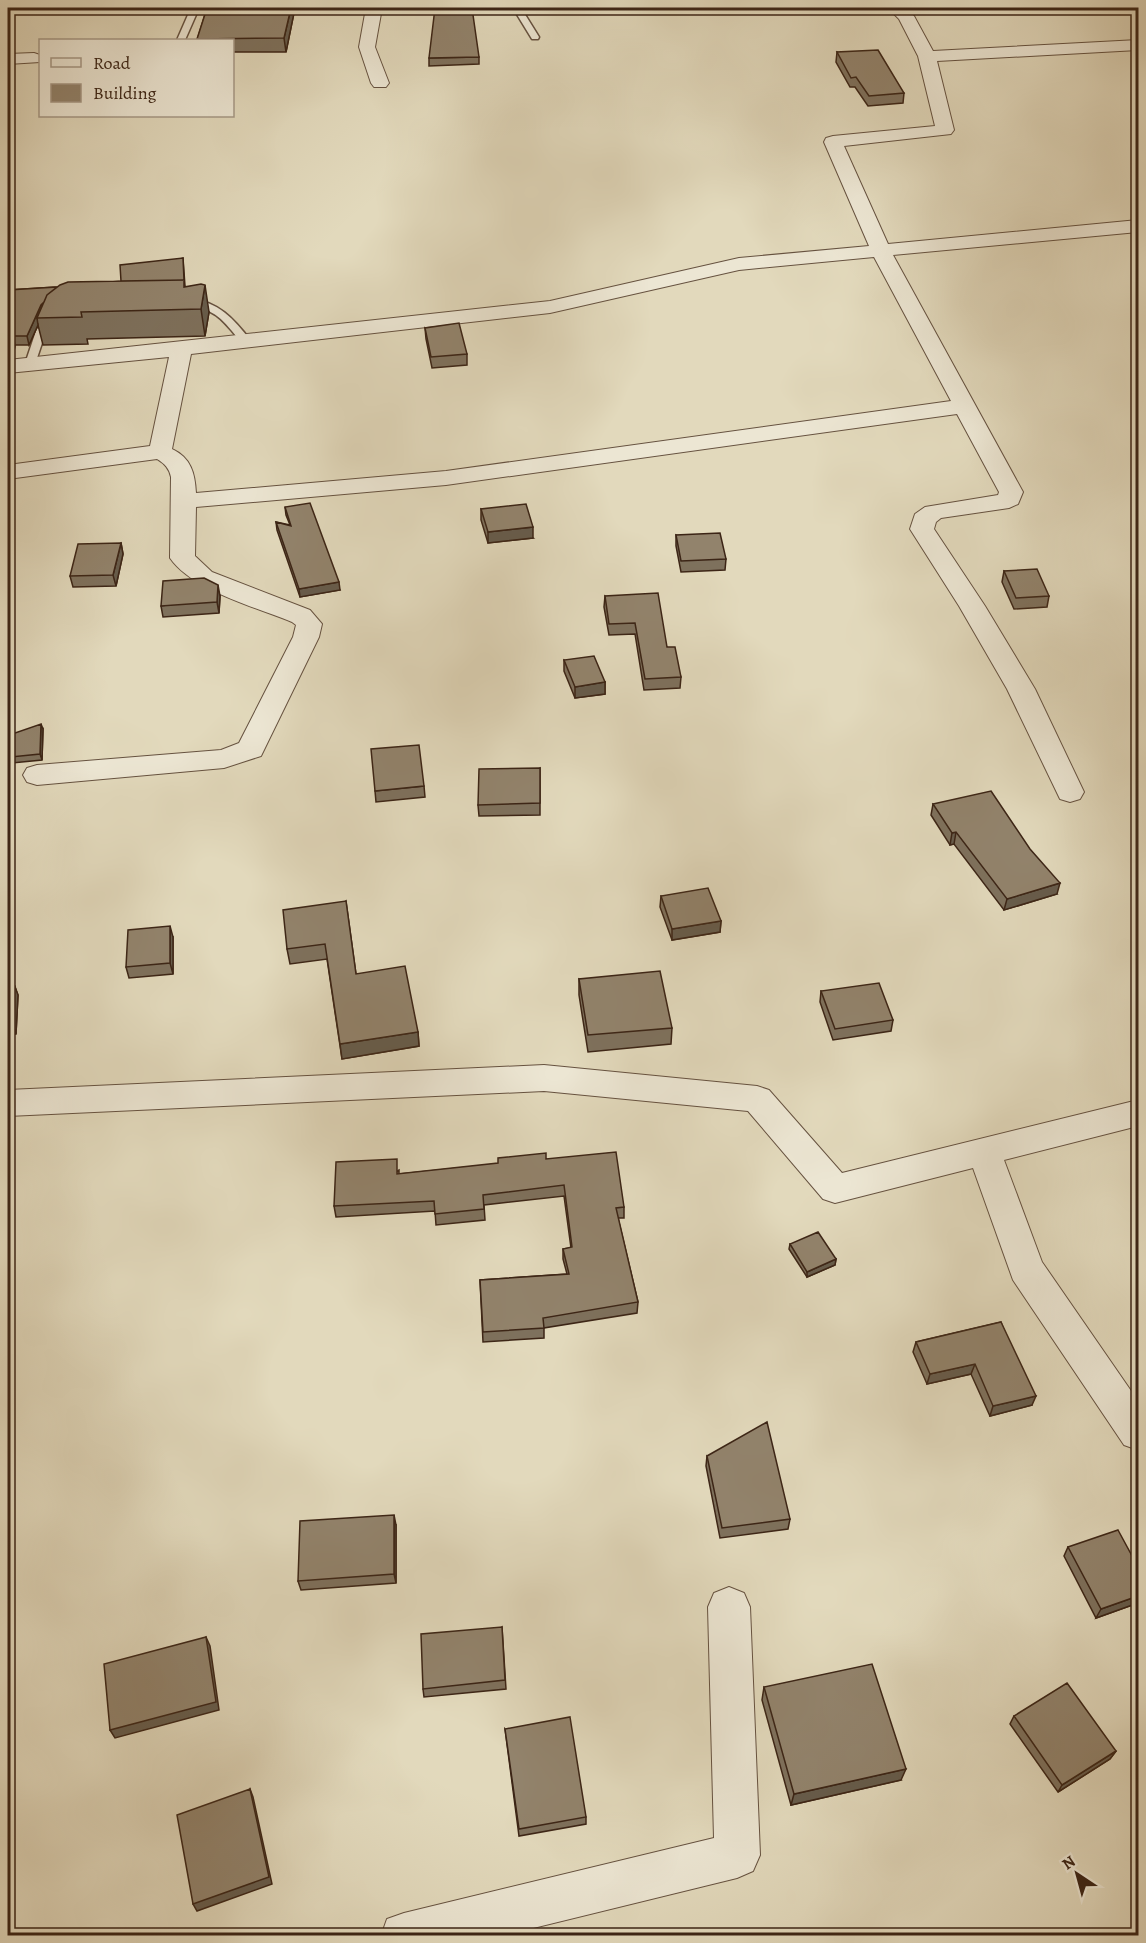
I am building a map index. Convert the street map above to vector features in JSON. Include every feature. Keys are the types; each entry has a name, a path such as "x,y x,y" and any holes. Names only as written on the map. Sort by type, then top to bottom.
{"street":[{"path":"374,8 367,47 380,83"},
{"path":"896,8 906,16 927,56 945,130 833,142 881,251 1011,492 1009,499 1000,503 934,512 924,519 922,529 972,606 1021,689 1070,792"},
{"path":"927,56 1138,45"},
{"path":"8,59 34,58"},
{"path":"8,366 246,342 550,307 739,264 1138,226"},
{"path":"160,452 181,349"},
{"path":"184,501 446,478 965,406"},
{"path":"8,472 160,452 174,458 183,470 182,558 190,568 203,577 301,616 309,624 306,636 257,732 251,749 224,759 37,776"},
{"path":"8,1103 544,1078 758,1099 835,1189 1138,1113"},
{"path":"984,1152 1026,1269 1138,1432"},
{"path":"404,1935 737,1854 729,1607"}],"lane":[{"path":"181,39 195,8"},
{"path":"517,8 535,37"},
{"path":"177,302 200,302 220,311 246,342"},
{"path":"30,364 41,331 58,307"}],"building":[{"path":"207,8 291,8 284,38 197,39"},
{"path":"435,8 472,8 479,57 429,58"},
{"path":"878,50 904,93 869,96 856,77 851,78 837,52"},
{"path":"183,258 184,280 121,281 120,265"},
{"path":"184,280 184,287 205,285 201,309 81,312 82,317 37,318 47,295 68,282"},
{"path":"57,287 47,295 27,336 13,336 11,348 8,348 8,290"},
{"path":"459,323 467,354 431,357 425,328"},
{"path":"310,503 339,582 299,589 276,522 291,526 285,507"},
{"path":"526,504 533,527 488,532 481,509"},
{"path":"720,533 726,559 681,561 676,535"},
{"path":"121,543 113,575 70,576 78,544"},
{"path":"1037,569 1049,596 1016,598 1004,571"},
{"path":"204,578 218,585 217,602 161,606 163,581"},
{"path":"658,593 667,647 675,647 681,677 645,679 635,623 609,624 605,596"},
{"path":"594,656 605,682 575,687 564,660"},
{"path":"41,724 40,754 11,757 12,734"},
{"path":"419,745 424,786 375,791 371,749"},
{"path":"540,768 540,803 478,805 479,769"},
{"path":"991,791 1030,849 1060,883 1007,899 956,832 952,833 933,804"},
{"path":"708,888 721,921 672,929 661,896"},
{"path":"346,901 356,974 405,966 418,1032 340,1044 325,944 287,949 283,910"},
{"path":"170,926 170,963 126,967 128,930"},
{"path":"660,971 672,1028 588,1035 579,979"},
{"path":"879,983 893,1020 835,1029 821,991"},
{"path":"14,984 12,1022 8,1023 8,985"},
{"path":"616,1152 624,1207 616,1208 638,1302 543,1318 544,1328 483,1332 480,1280 569,1274 563,1249 572,1247 564,1185 483,1195 484,1209 435,1214 434,1201 334,1206 336,1162 397,1159 397,1174 498,1163 498,1158 546,1153 546,1159"},
{"path":"818,1232 836,1259 807,1272 790,1244"},
{"path":"1001,1322 1036,1396 993,1406 975,1364 930,1374 916,1342"},
{"path":"767,1422 790,1519 722,1528 707,1456"},
{"path":"394,1515 394,1574 298,1581 300,1521"},
{"path":"1118,1530 1138,1567 1138,1596 1101,1609 1068,1547"},
{"path":"502,1627 505,1680 423,1689 421,1634"},
{"path":"206,1637 216,1702 110,1730 104,1664"},
{"path":"872,1664 906,1769 794,1794 764,1687"},
{"path":"1067,1683 1116,1751 1062,1785 1014,1716"},
{"path":"570,1717 586,1817 519,1829 505,1729"},
{"path":"250,1789 269,1877 193,1904 177,1815"}]}
